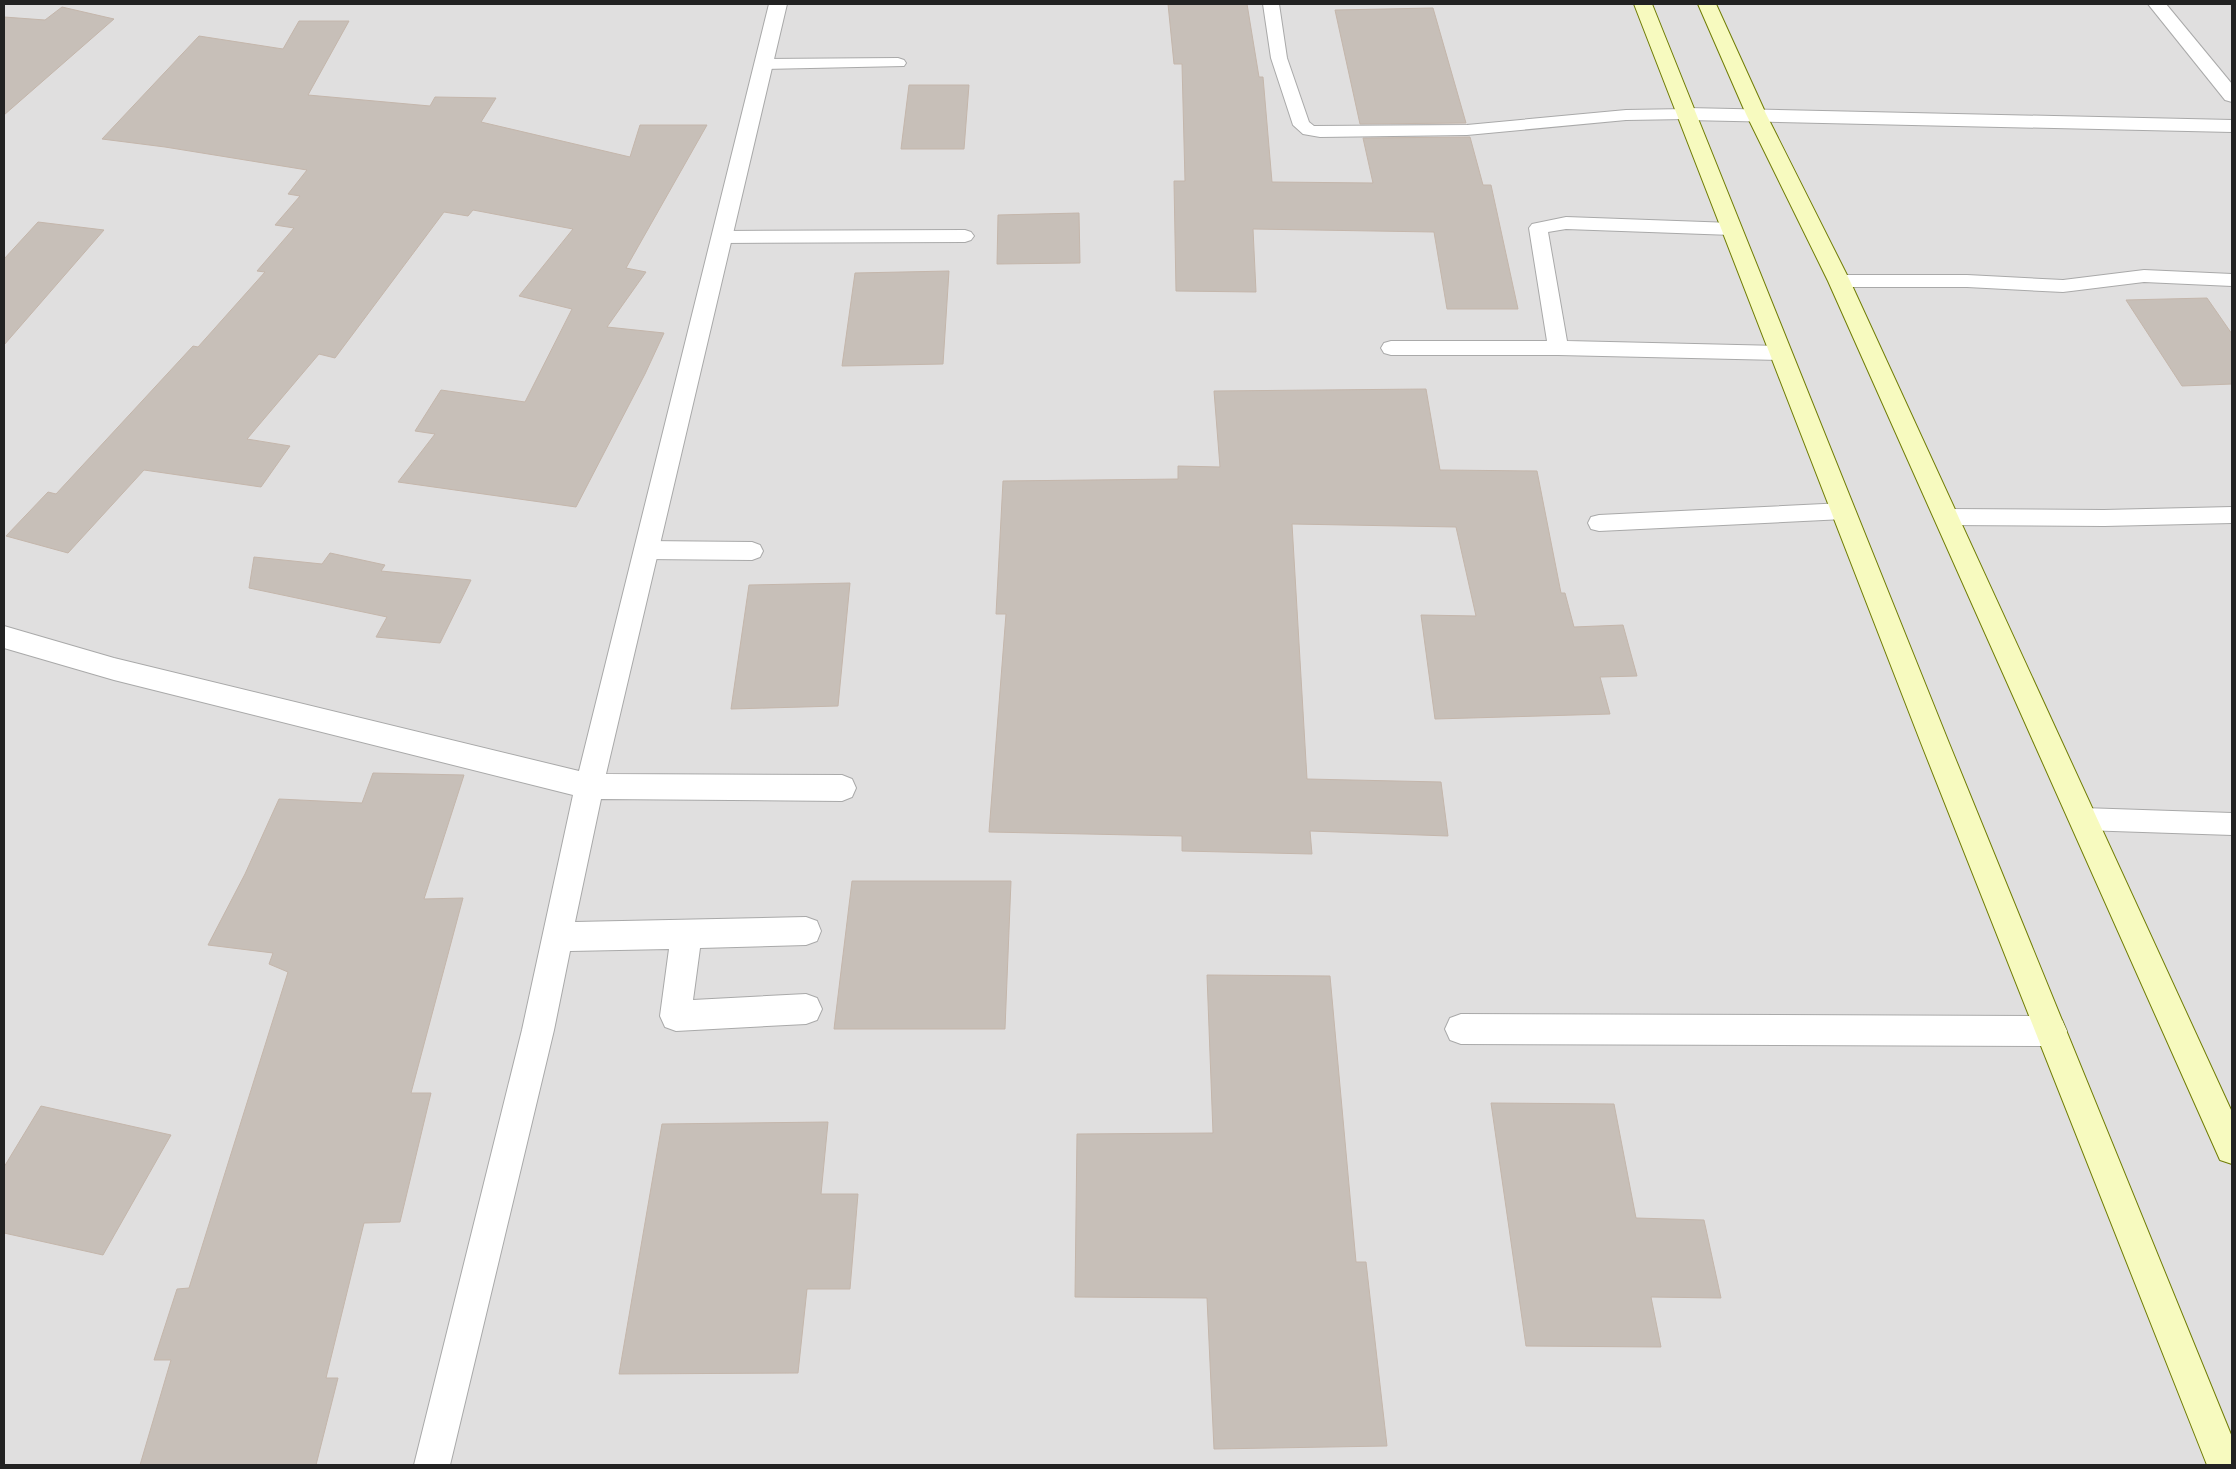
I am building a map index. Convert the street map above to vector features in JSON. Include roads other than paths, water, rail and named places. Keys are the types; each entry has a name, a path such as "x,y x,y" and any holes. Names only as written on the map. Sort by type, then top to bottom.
{"main road":[{"path":"1643,4 2225,1465"},
{"path":"1707,4 1756,114 1839,281 2232,1148"}],"street":[{"path":"432,1465 538,1030 589,786 778,4"},
{"path":"2157,4 2232,96"},
{"path":"1687,114 1756,114 2232,126"},
{"path":"4,637 114,669 589,786 842,788"},
{"path":"558,938 806,931"},
{"path":"686,935 676,1016 806,1009"},
{"path":"1461,1029 2051,1031"}],"lane":[{"path":"1271,4 1279,58 1301,124 1309,130 1320,132 1467,130 1626,115 1687,114"},
{"path":"764,64 898,63"},
{"path":"1558,348 1538,228 1566,223 1732,229"},
{"path":"722,237 965,236"},
{"path":"1839,281 1967,281 2063,286 2144,276 2232,280"},
{"path":"1391,348 1558,348 1781,353"},
{"path":"1599,523 1844,511"},
{"path":"1946,517 2104,518 2232,515"},
{"path":"645,550 752,551"},
{"path":"2083,819 2232,824"}]}
